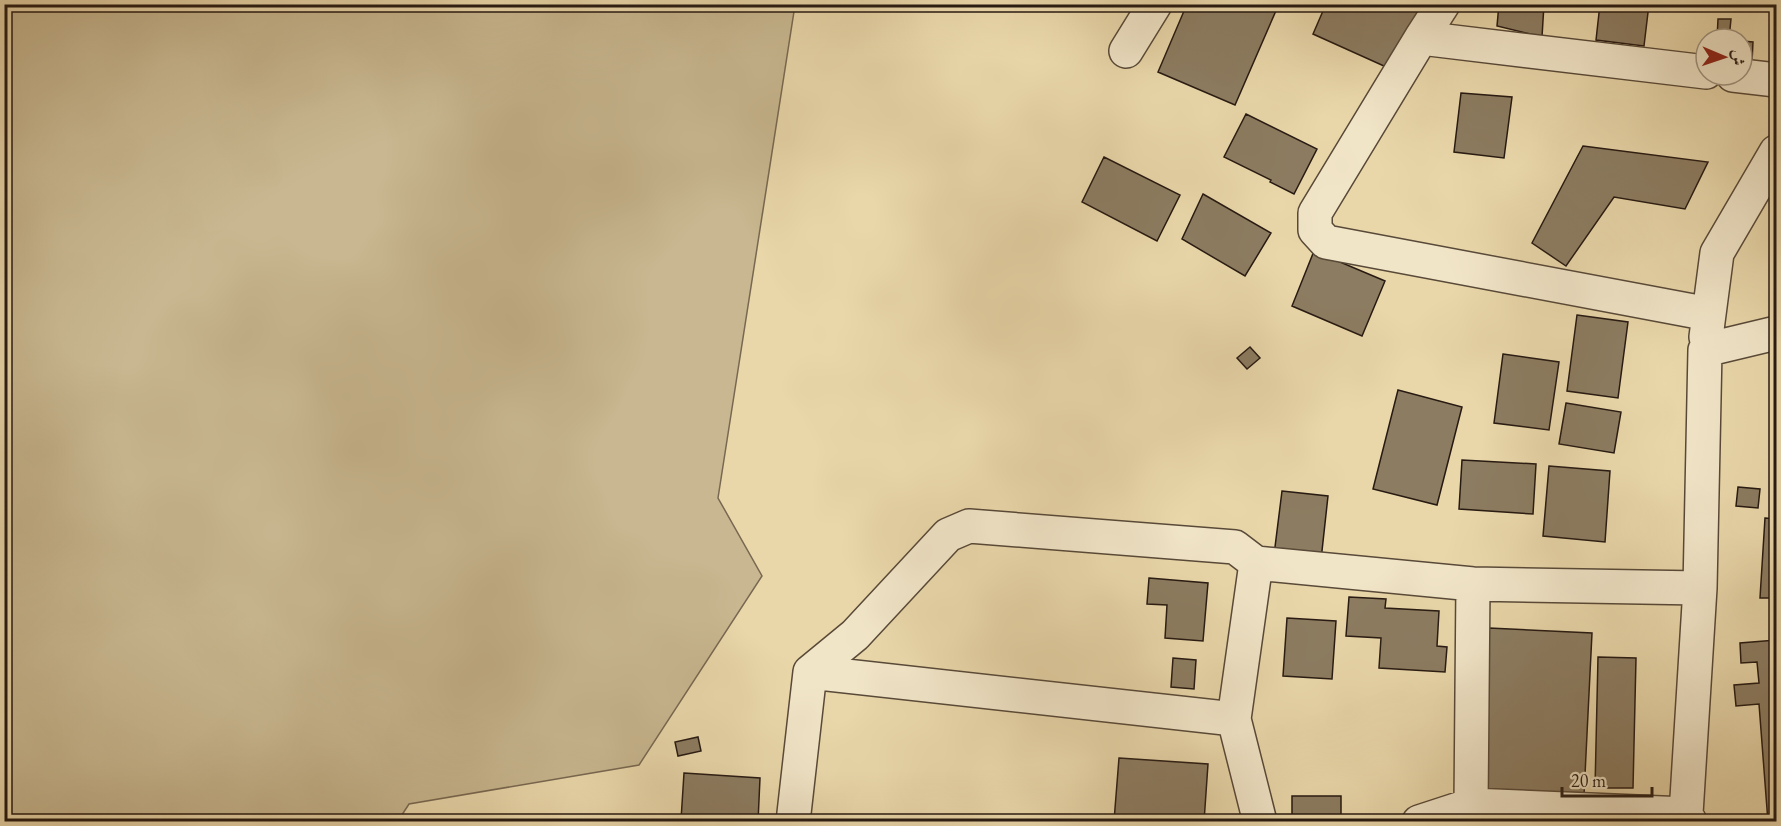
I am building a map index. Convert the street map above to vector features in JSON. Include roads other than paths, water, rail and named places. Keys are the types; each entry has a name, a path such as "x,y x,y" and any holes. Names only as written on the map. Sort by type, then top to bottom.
{"street":[{"path":"1126,51 1155,4"},
{"path":"1443,4 1315,213 1315,230 1326,242 1709,314"},
{"path":"1421,38 1694,71"},
{"path":"1754,77 1776,80"},
{"path":"1419,822 1470,806 1522,815 1688,818 1700,588 1705,350 1717,253 1776,152"},
{"path":"1705,350 1776,333"},
{"path":"793,822 810,672 855,635 948,534 969,526 1234,547 1256,563 1473,584 1700,588"},
{"path":"1256,563 1234,719 1260,822"},
{"path":"1470,806 1473,584"},
{"path":"810,672 1234,719"}]}
